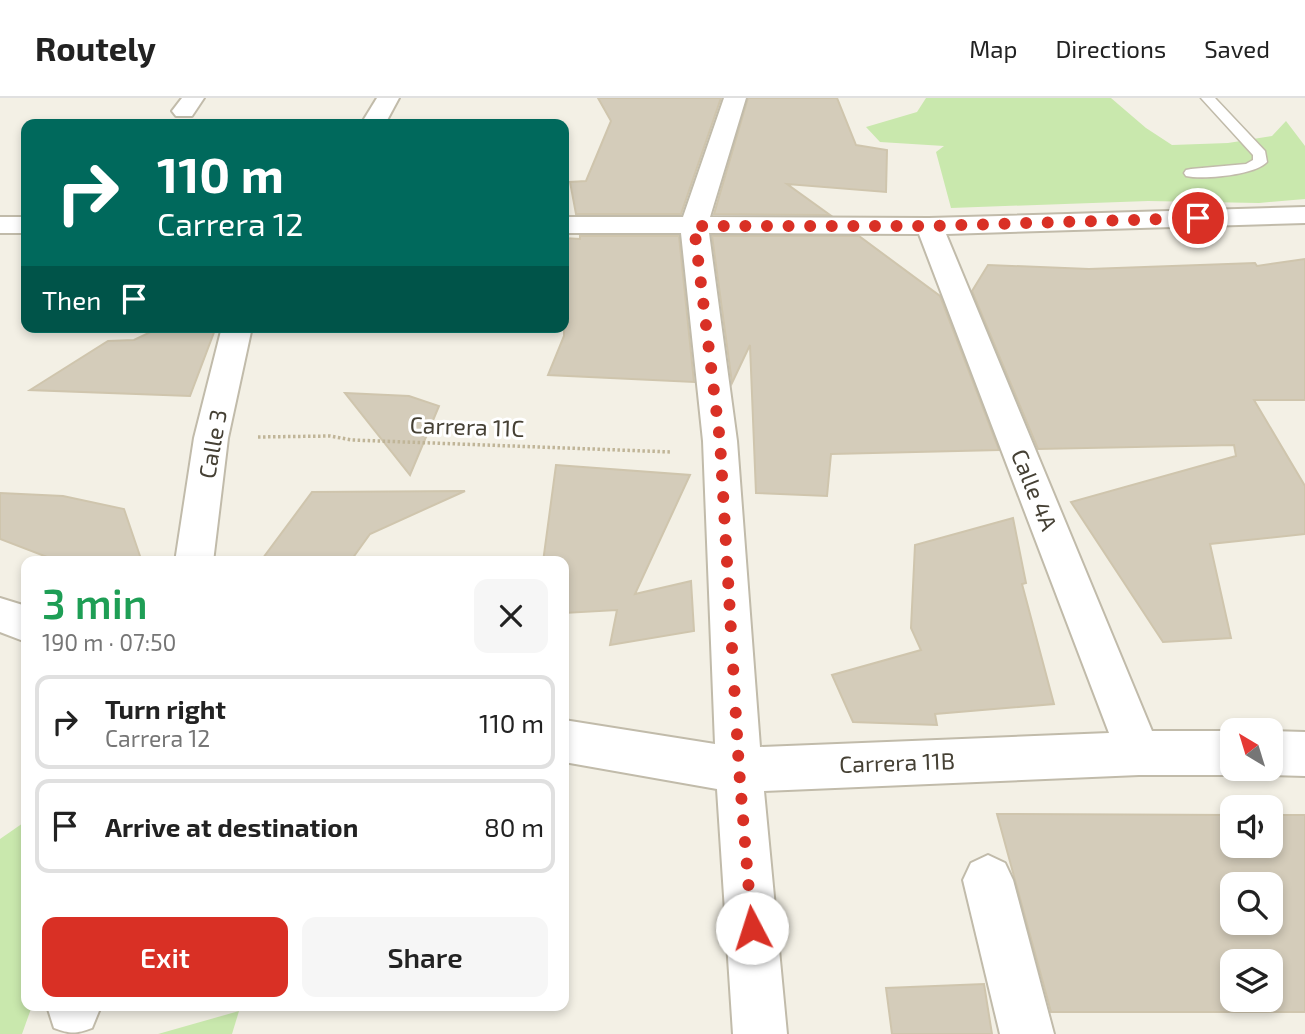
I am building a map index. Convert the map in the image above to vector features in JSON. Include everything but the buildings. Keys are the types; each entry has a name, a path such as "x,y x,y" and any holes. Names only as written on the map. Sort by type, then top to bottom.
{"street":[{"path":"376,119 388,98"},
{"path":"735,98 694,226 721,454 739,769 760,1034"},
{"path":"569,225 929,226 1305,215"},
{"path":"0,225 21,225"},
{"name":"Calle 4A","path":"929,226 1139,753"},
{"name":"Calle 3","path":"195,556 211,438 236,333"},
{"path":"0,615 21,622"},
{"name":"Carrera 11B","path":"569,742 739,769 1139,753 1220,753"},
{"path":"1283,754 1305,754"},
{"path":"988,880 1027,1034"}],"lane":[{"path":"1191,173 1250,168 1260,162 1261,154 1208,98"}],"path":[{"name":"Carrera 11C","path":"211,438 330,436 352,440 721,454"}],"green space":[{"path":"926,98 1111,98 1146,128 1172,145 1228,143 1272,136 1286,121 1305,146 1305,199 1259,203 1148,201 951,208 936,152 944,146 880,142 866,127 917,112"},
{"path":"21,824 21,1011 30,1011 22,1034 0,1034 0,839"},
{"path":"239,1011 232,1034 158,1034"}],"route":[{"path":"752,928 739,769 720,441 694,226 929,226 1198,218"}]}
